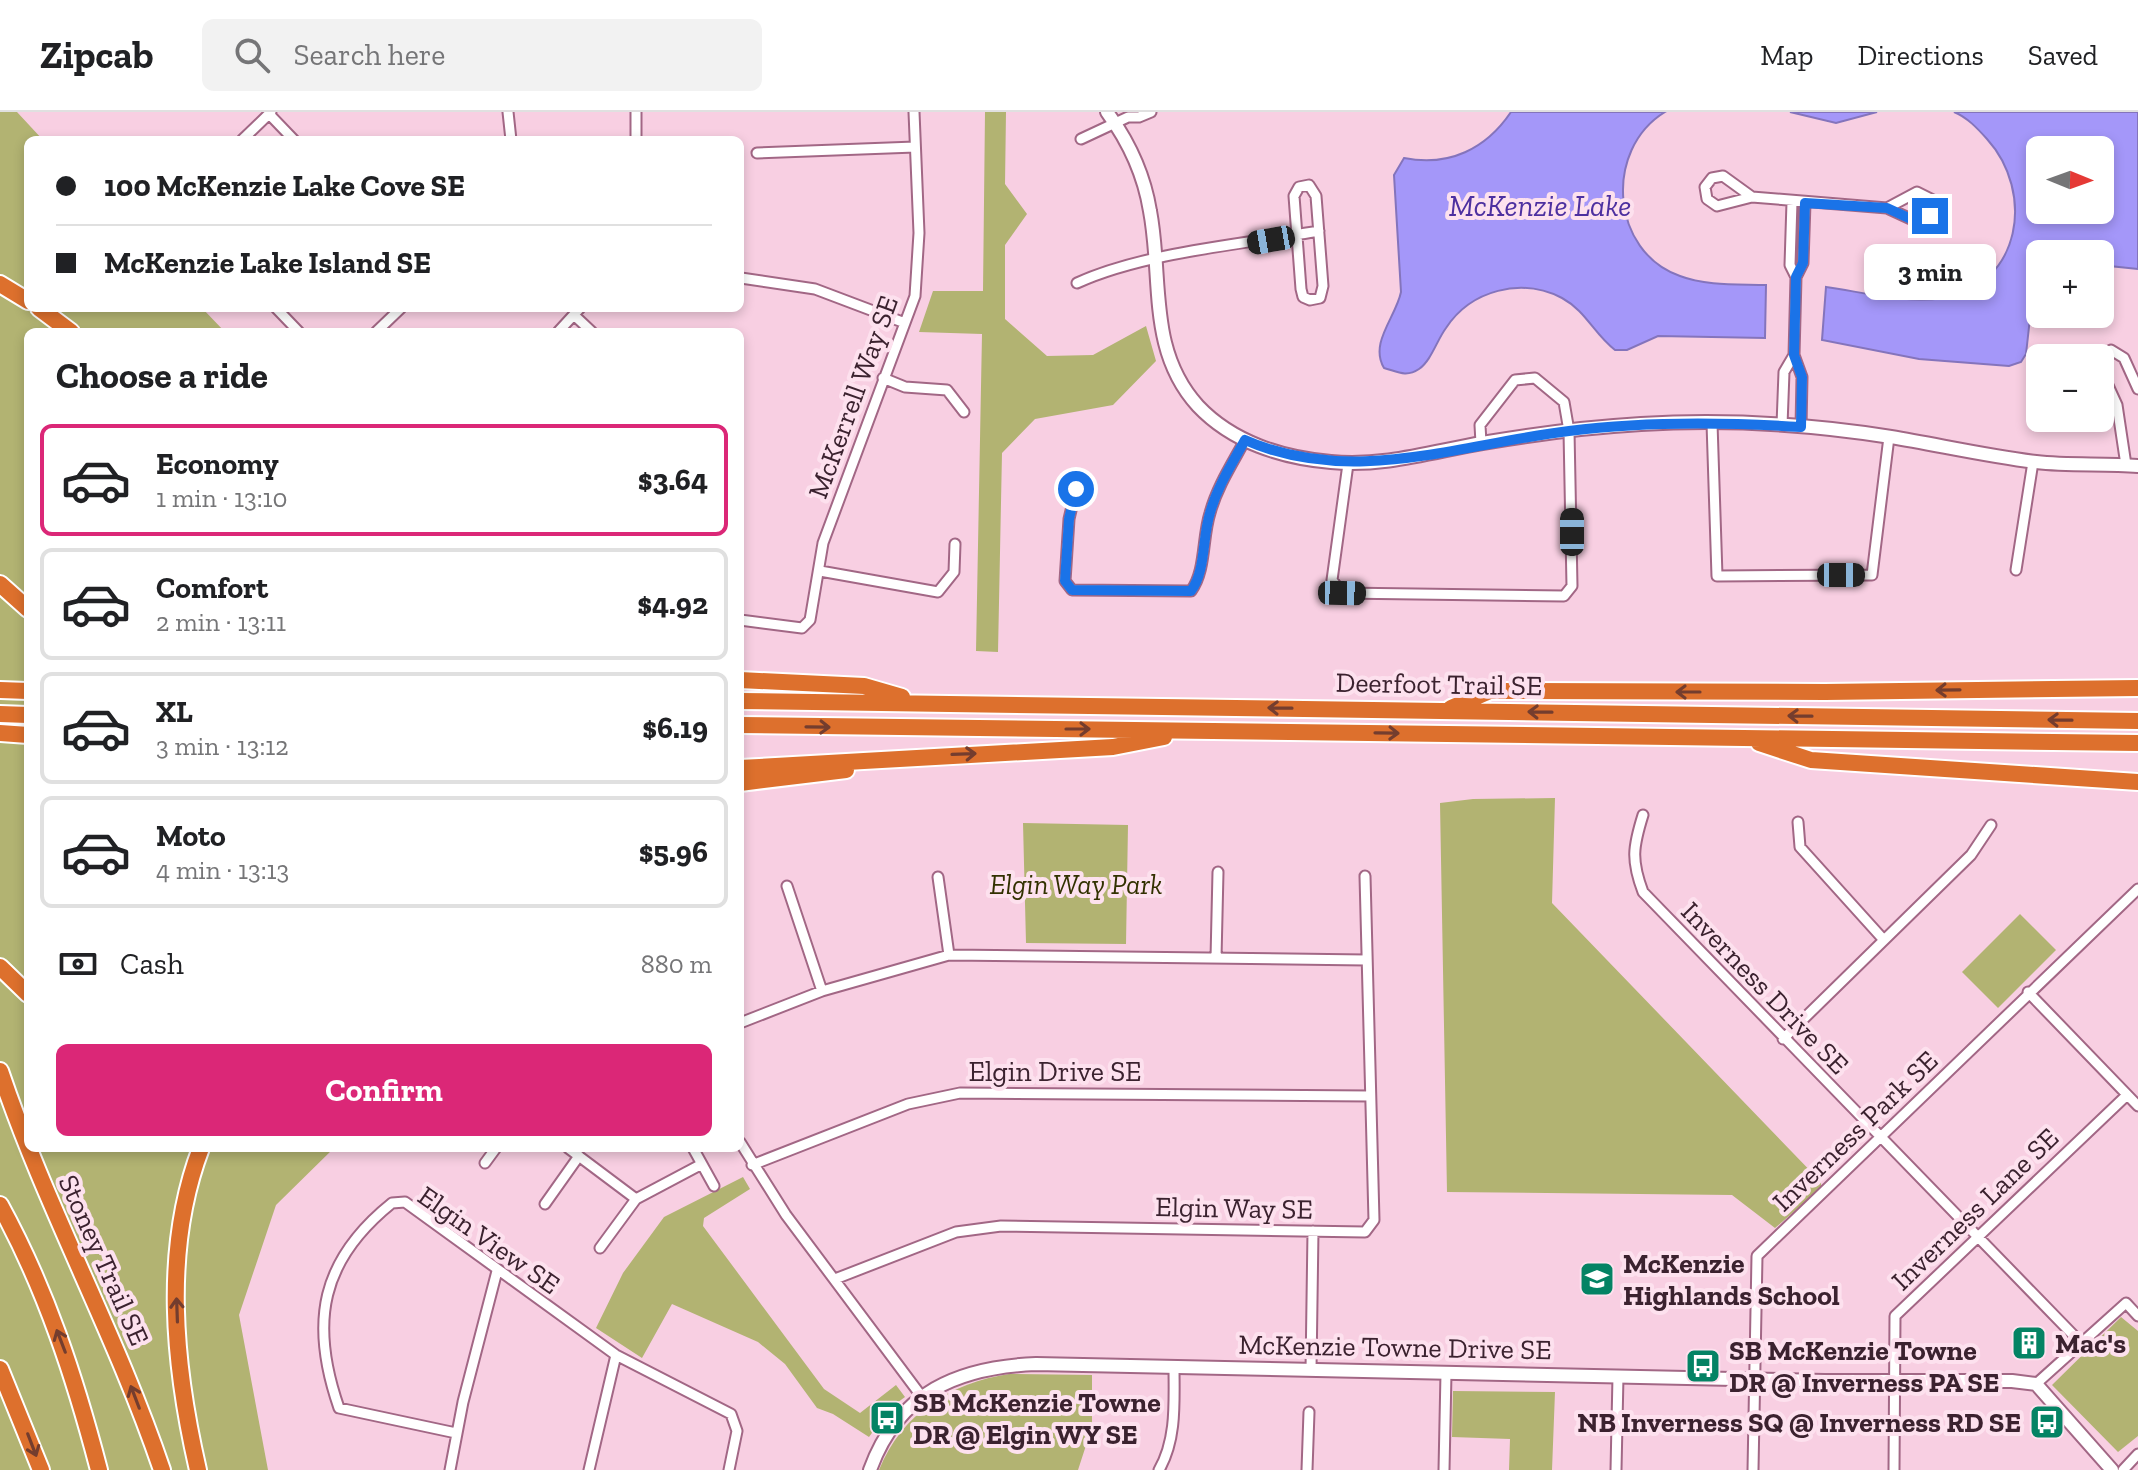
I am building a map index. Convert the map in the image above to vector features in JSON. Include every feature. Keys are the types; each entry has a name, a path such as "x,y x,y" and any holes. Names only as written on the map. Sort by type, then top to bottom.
{"highway":[{"path":"0,284 24,299"},
{"path":"44,312 66,328"},
{"path":"0,584 24,605"},
{"path":"744,680 864,686 923,703"},
{"path":"1446,711 1490,691 1825,692 2138,688"},
{"path":"0,690 24,691"},
{"name":"Deerfoot Trail SE","path":"744,701 2138,721"},
{"path":"0,714 24,715"},
{"name":"Deerfoot Trail SE","path":"744,725 2138,743"},
{"path":"744,768 886,757 1113,747 1197,730"},
{"path":"0,733 24,735"},
{"path":"1742,738 1811,760 2138,782"},
{"path":"744,782 868,767 886,757"},
{"path":"0,967 24,990"},
{"name":"Stoney Trail SE","path":"0,1071 24,1140"},
{"name":"Stoney Trail SE","path":"28,1152 125,1371 162,1470"},
{"path":"198,1470 179,1361 176,1304 184,1207 200,1152"},
{"path":"0,1205 33,1271 68,1360 99,1470"},
{"path":"0,1369 41,1470"}],"street":[{"path":"508,112 511,136"},
{"path":"636,112 636,136"},
{"name":"McKerrell Way SE","path":"744,621 802,628 810,620 823,543 905,323 917,276 914,112"},
{"path":"1107,112 1143,181 1156,260 1160,329 1173,369 1202,410 1245,440 1294,456 1348,464 1393,462 1481,443 1569,431 1642,424 1712,423 1782,425 1889,437 2033,462 2088,467 2132,465 2117,405 2101,370 2101,356 2111,350 2124,358 2138,389"},
{"path":"1081,139 1129,114 1139,117 1151,112"},
{"path":"246,136 270,113 290,136"},
{"path":"757,153 915,147"},
{"path":"1752,197 1723,176 1710,179 1705,187 1707,199 1714,206 1752,197 1887,208 1920,221 1930,216 1934,203 1929,196 1917,192 1887,208"},
{"path":"1304,185 1311,186 1316,193 1319,231 1323,290 1320,298 1305,299 1301,292 1294,193 1304,185"},
{"path":"1792,202 1790,262 1796,277 1794,355 1802,377 1801,427"},
{"path":"1796,277 1803,263 1805,203"},
{"path":"1077,283 1106,271 1156,260 1319,231"},
{"path":"744,278 815,289 905,323"},
{"path":"280,312 295,328"},
{"path":"380,328 397,312"},
{"path":"562,328 577,312"},
{"path":"1782,425 1783,377 1794,355"},
{"path":"883,378 905,387 947,390 964,412"},
{"path":"1348,464 1332,580 1342,593 1564,596 1572,586 1569,431 1564,402 1535,378 1515,380 1480,425 1481,443"},
{"path":"1712,423 1717,576 1872,575 1889,437"},
{"path":"1076,489 1069,519 1065,581 1072,590 1191,591 1198,582 1206,527 1214,500 1245,440"},
{"path":"2016,570 2033,462"},
{"path":"820,571 938,592 954,572 955,544"},
{"name":"Inverness Drive SE","path":"1643,815 1634,841 1633,866 1643,892 2081,1343"},
{"path":"1798,822 1800,847 1883,939"},
{"path":"1783,1039 1971,855 1991,825"},
{"path":"1216,958 1218,872"},
{"name":"Elgin Way SE","path":"835,1279 956,1232 1001,1226 1365,1232 1374,1220 1365,876"},
{"path":"938,877 949,955"},
{"path":"787,886 822,991"},
{"name":"Inverness Park SE","path":"1753,1470 1757,1256 2138,889"},
{"path":"744,1021 888,969 949,955 1366,960"},
{"path":"2028,992 2138,1106"},
{"name":"Elgin Drive SE","path":"752,1165 908,1104 960,1093 1370,1096"},
{"name":"Inverness Lane SE","path":"1894,1470 1895,1316 2127,1095"},
{"path":"744,1150 752,1165 922,1397"},
{"path":"485,1163 493,1152"},
{"path":"574,1152 636,1199"},
{"path":"695,1152 714,1186"},
{"path":"545,1204 579,1156"},
{"path":"600,1248 636,1199 702,1164"},
{"name":"Elgin View SE","path":"456,1433 339,1408 330,1383 322,1318 329,1281 352,1240 392,1203 405,1202 616,1355 731,1414 737,1431 729,1470"},
{"path":"1311,1370 1313,1231"},
{"path":"450,1470 456,1433 497,1271"},
{"path":"2112,1470 2036,1384 2126,1303 2138,1316"},
{"path":"589,1470 616,1355"},
{"name":"McKenzie Towne Drive SE","path":"870,1470 894,1425 922,1397 968,1372 1000,1366 1174,1366 2036,1384"},
{"path":"1159,1470 1168,1451 1174,1416 1174,1366"},
{"path":"1444,1470 1446,1373"},
{"path":"1616,1470 1618,1376"},
{"path":"1307,1470 1309,1412"},
{"path":"2123,1470 2138,1454"}],"green space":[{"path":"0,112 17,112 39,136 24,136 24,312 206,312 221,328 24,328 24,1152 330,1152 276,1205 239,1315 268,1470 0,1470"},
{"path":"985,112 1006,112 1005,184 1027,214 1005,245 1005,319 1047,356 1093,355 1146,326 1156,361 1113,405 1035,419 1002,453 998,652 976,651 982,334 919,332 933,291 983,291"},
{"path":"1555,798 1552,903 1821,1182 1821,1188 1775,1228 1732,1195 1447,1192 1440,803 1473,799"},
{"name":"Elgin Way Park","path":"1023,823 1128,825 1126,944 1026,943"},
{"path":"2020,914 2056,950 1998,1008 1962,972"},
{"path":"743,1177 750,1189 704,1218 703,1226 824,1389 860,1413 896,1385 905,1397 890,1408 869,1437 833,1414 817,1408 785,1364 758,1342 672,1304 642,1358 596,1328 623,1273 664,1217"},
{"path":"2121,1317 2138,1331 2138,1436 2118,1452 2052,1385"},
{"path":"1009,1374 1092,1375 1092,1427 1078,1470 879,1470 901,1432 931,1404 967,1385"},
{"path":"1453,1391 1555,1392 1552,1470 1509,1470 1510,1439 1452,1437"}],"water":[{"name":"McKenzie Lake","path":"1511,112 1665,112 1645,129 1631,150 1624,174 1623,199 1629,224 1640,246 1657,264 1680,276 1711,283 1766,285 1765,338 1658,336 1627,350 1615,350 1577,309 1562,298 1530,288 1514,288 1483,296 1456,315 1419,369 1405,373 1384,368 1380,359 1381,340 1401,292 1394,175 1404,158 1436,160 1478,145"},
{"path":"1790,112 1877,112 1836,123"},
{"path":"1954,112 2138,112 2138,269 2114,266 2114,240 2026,240 2026,328 2029,328 2026,354 2021,362 2009,366 1919,359 1822,340 1826,287 1900,298 1943,298 1970,290 1990,275 2004,256 2013,234 2015,209 2011,184 2002,161 1972,124"}],"place":[{"name":"McKenzie Highlands School","path":"1597,1279"},
{"name":"Mac's","path":"2029,1343"},
{"name":"SB McKenzie Towne DR @ Inverness PA SE","path":"1703,1366"},
{"name":"SB McKenzie Towne DR @ Elgin WY SE","path":"887,1418"},
{"name":"NB Inverness SQ @ Inverness RD SE","path":"2047,1422"}],"route":[{"path":"1076,489 1069,519 1065,581 1072,590 1191,591 1198,582 1206,527 1214,500 1245,440 1302,458 1363,464 1393,462 1481,443 1642,424 1801,427 1802,377 1794,355 1796,277 1803,263 1805,203 1887,208 1920,221 1930,216"}]}
